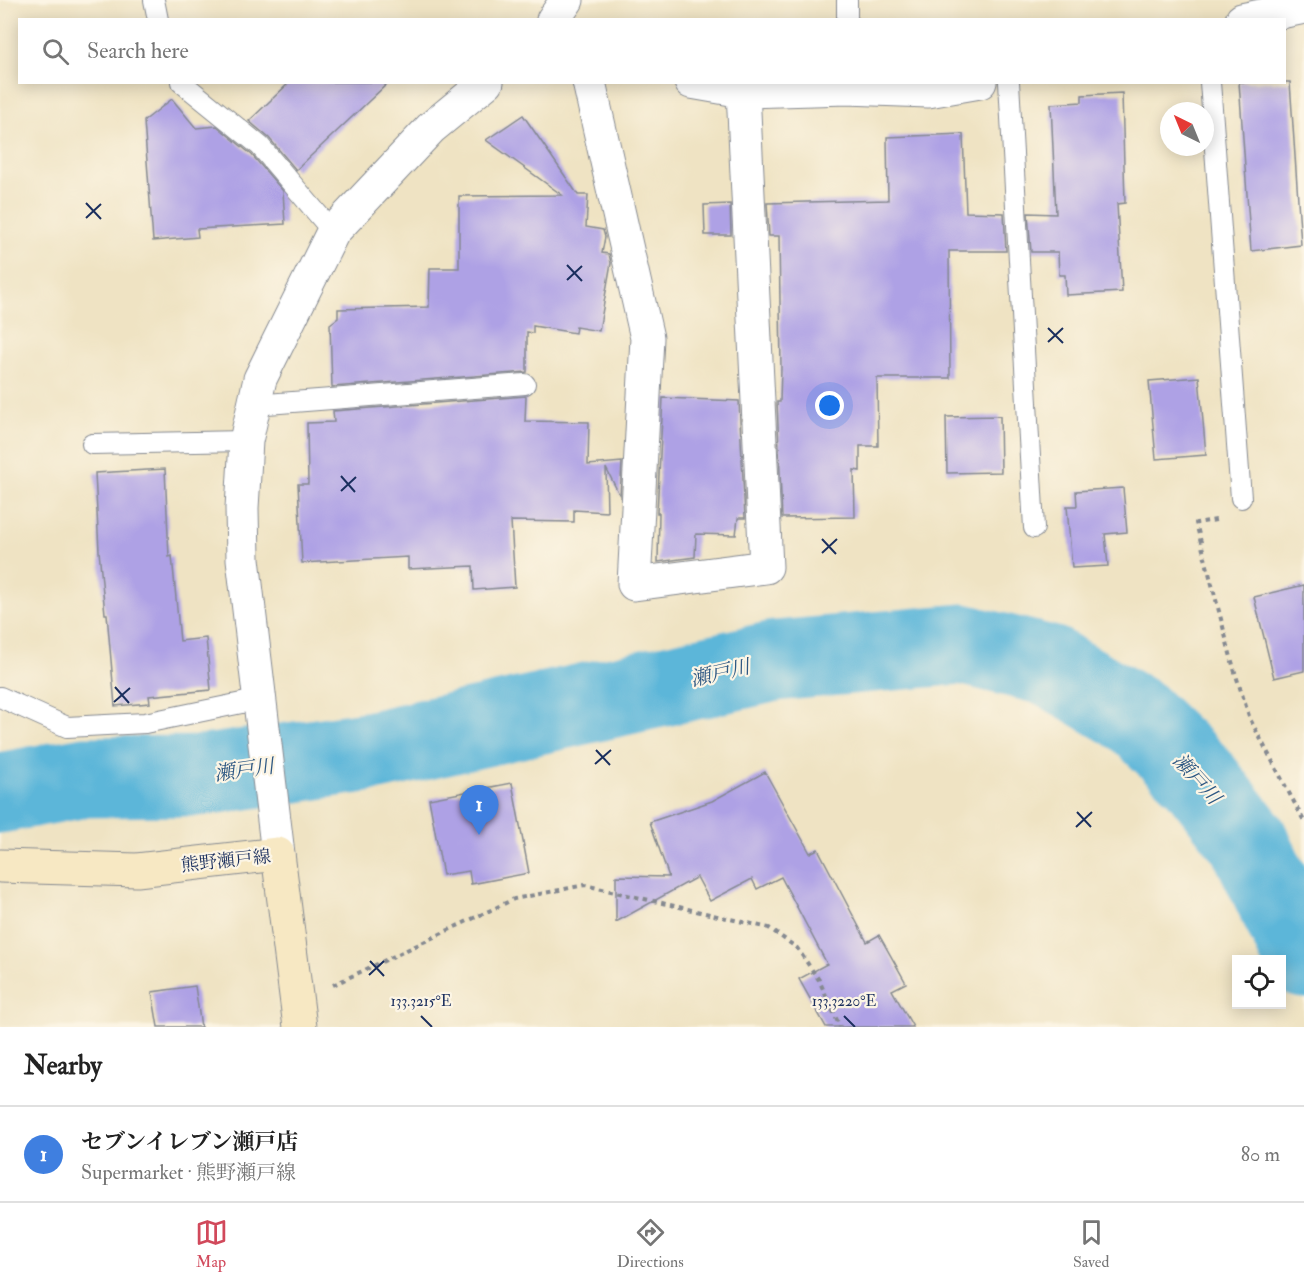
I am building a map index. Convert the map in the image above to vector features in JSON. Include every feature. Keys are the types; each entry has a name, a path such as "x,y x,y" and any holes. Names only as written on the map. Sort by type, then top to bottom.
{"main road":[{"name":"熊野瀬戸線","path":"0,866 137,870 278,854 299,1015"}],"street":[{"path":"554,18 567,0"},
{"path":"1249,12 1280,13 1304,7"},
{"path":"278,854 243,560 242,508 246,441 260,379 333,232 431,128 485,84"},
{"path":"589,84 647,338 634,584 766,567 743,91"},
{"path":"703,84 743,91 847,85 928,91 968,84"}],"lane":[{"path":"154,0 158,18"},
{"path":"847,0 847,18"},
{"path":"183,84 260,146 333,232"},
{"path":"1009,84 1034,528"},
{"path":"1210,84 1241,498"},
{"path":"254,405 525,384"},
{"path":"93,444 246,441"},
{"path":"0,696 67,727 145,723 261,699"}],"path":[{"path":"1241,498 1246,517 1196,523 1234,669 1250,719 1304,821"},
{"path":"299,1015 513,899 585,885 769,928 797,948 819,980 840,1027"}],"building":[{"path":"1290,82 1301,245 1251,251 1239,84 1286,84"},
{"path":"288,84 387,84 296,170 269,138 249,121"},
{"path":"1122,93 1125,203 1117,204 1122,292 1066,295 1065,275 1059,275 1058,252 1031,252 1028,213 1056,214 1051,104 1082,102 1082,95"},
{"path":"172,99 196,128 217,126 252,155 283,191 285,224 197,229 198,237 153,241 144,121"},
{"path":"523,115 578,195 588,195 586,227 603,230 605,237 602,253 609,254 611,263 599,331 576,327 575,333 533,326 533,333 527,332 527,372 332,387 330,324 338,318 338,309 429,307 430,268 459,268 459,196 562,195 486,140"},
{"path":"963,134 966,212 1004,213 1006,251 949,251 950,378 877,378 878,446 860,446 860,471 854,470 855,517 782,518 777,402 780,402 781,368 779,236 769,236 767,203 888,200 887,137"},
{"path":"730,204 731,235 705,235 704,205"},
{"path":"1199,377 1206,455 1156,459 1149,381"},
{"path":"526,396 525,421 589,422 588,465 622,462 620,496 606,468 607,512 574,510 574,522 511,521 515,587 474,590 473,566 408,569 408,557 302,563 298,484 308,484 307,423 334,422 333,411"},
{"path":"663,398 739,401 745,518 738,518 736,535 696,534 695,557 658,562 659,513 657,513"},
{"path":"1000,416 1001,472 947,473 946,417"},
{"path":"165,469 169,557 172,556 180,641 206,638 211,690 149,696 150,703 115,706 99,551 95,473"},
{"path":"1123,488 1127,532 1105,534 1108,566 1072,568 1067,506 1077,506 1076,491"},
{"path":"1304,585 1304,671 1274,678 1254,597"},
{"path":"765,772 810,853 818,849 867,942 879,935 906,983 892,990 913,1027 826,1027 799,979 827,964 781,877 757,889 752,879 710,901 697,877 616,922 616,876 669,877 650,822 712,801"},
{"path":"512,783 529,873 471,884 469,871 443,875 429,799"},
{"path":"195,986 201,1027 158,1027 152,992"}],"waterway":[{"name":"瀬戸川","path":"0,793 85,777 197,776 373,751 775,661 962,644 1050,666 1136,716 1197,775 1248,840 1304,958"}],"place":[{"name":"セブンイレブン瀬戸店","path":"479,835"}]}
